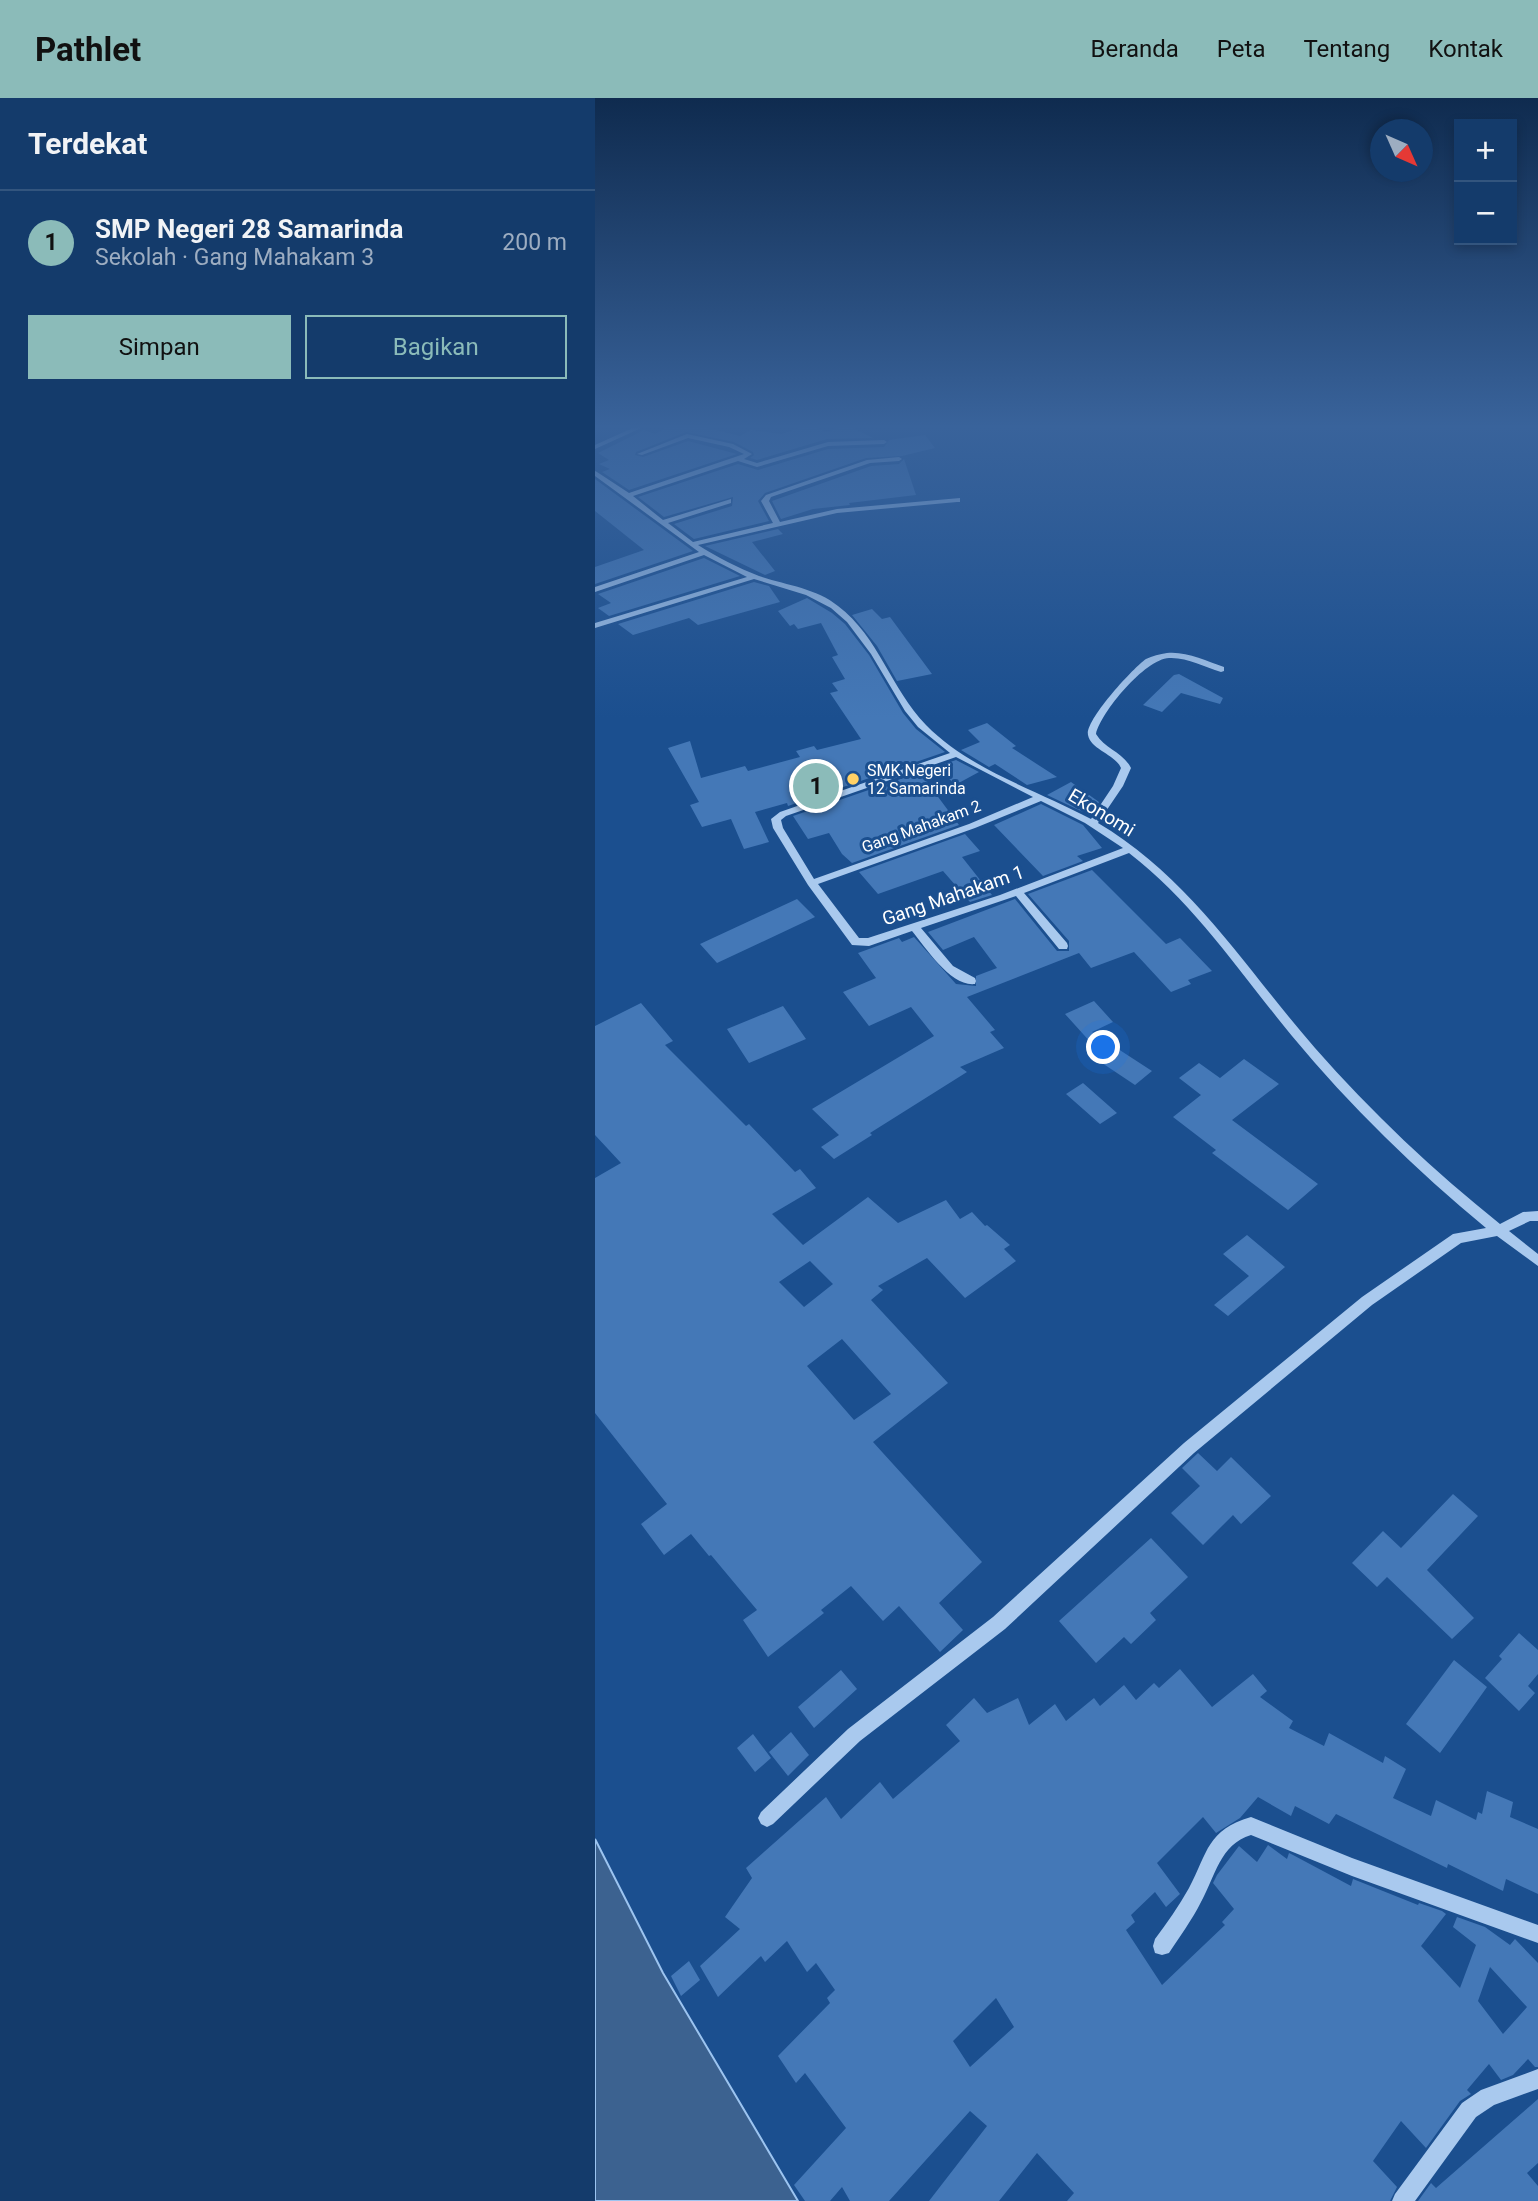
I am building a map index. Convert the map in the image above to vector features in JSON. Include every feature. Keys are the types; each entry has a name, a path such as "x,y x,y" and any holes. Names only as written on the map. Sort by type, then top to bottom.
{"street":[{"name":"Ekonomi","path":"664,522 704,552 754,577 810,594 834,607 864,639 914,718 936,740 957,754 1093,824 1130,849 1171,884 1202,916 1309,1049 1381,1128 1498,1231 1538,1261"},
{"path":"692,544 784,522"},
{"path":"595,590 704,552"},
{"path":"595,626 754,577"},
{"path":"1093,824 1118,786 1126,768 1123,760 1097,742 1092,734 1092,727 1100,715 1143,666 1154,659 1174,656 1221,669"},
{"path":"812,883 778,828 775,822 778,817 957,754"},
{"name":"Gang Mahakam 2","path":"812,883 972,826 1041,797"},
{"name":"Gang Mahakam 1","path":"812,883 856,942 869,942 1018,892 1130,849"},
{"path":"1018,892 1063,946"},
{"path":"913,928 949,969 971,981"},
{"path":"767,1818 854,1735 999,1623 1143,1490 1322,1336 1458,1238 1498,1231 1528,1216 1538,1216"},
{"path":"1162,1946 1197,1891 1215,1851 1234,1832 1251,1826 1352,1867 1538,1934"},
{"path":"1402,2201 1469,2110 1488,2097 1538,2079"}],"water":[{"path":"595,1839 663,1973 798,2201 595,2201"}],"building":[{"path":"609,522 654,522 693,551 595,584 595,567 644,550"},
{"path":"680,522 764,522 694,539 674,524"},
{"path":"778,529 783,534 752,542 775,571 765,575 705,546"},
{"path":"704,558 740,576 609,616 598,608 611,603 598,594"},
{"path":"754,582 769,586 780,602 698,625 689,618 633,635 618,624"},
{"path":"807,598 845,624 869,655 903,713 916,729 945,752 788,806 787,803 755,812 769,842 744,849 731,819 702,827 690,805 699,802 668,748 690,741 701,778 745,766 748,771 800,757 796,751 814,746 817,750 861,739 830,693 838,691 832,683 845,679 832,657 838,655 821,623 798,629 794,624 790,626 778,611"},
{"path":"872,609 882,619 890,617 932,674 897,681 877,646 852,615"},
{"path":"1179,674 1223,698 1220,704 1181,693 1162,712 1143,705 1174,675"},
{"path":"987,723 1016,746 1012,748 1057,777 1027,785 995,764 989,767 961,750 980,742 968,730"},
{"path":"956,760 979,772 955,785 941,770 927,782 959,825 852,863 842,854 829,833 808,839 793,816"},
{"path":"1071,782 1099,802 1097,805 1083,812 1047,795"},
{"path":"1041,804 1083,825 1102,848 1077,856 1083,861 1043,876 994,825"},
{"path":"965,834 980,851 962,857 992,895 970,902 943,871 878,894 859,872"},
{"path":"1092,870 1166,944 1180,938 1212,971 1188,980 1191,984 1171,992 1134,952 1091,968 1079,953 967,997 995,1030 990,1032 1004,1048 960,1067 967,1072 834,1159 821,1147 839,1135 812,1109 934,1036 911,1007 869,1026 843,992 876,978 858,953 899,938 902,942 914,937 956,984 976,986 976,976 997,968 974,937 943,950 928,932 1015,899 1057,951 1069,951 1069,941 1028,894"},
{"path":"797,899 815,917 717,963 700,944"},
{"path":"1094,1001 1113,1022 1092,1032 1152,1071 1135,1085 1096,1059 1102,1055 1065,1014"},
{"path":"641,1003 673,1041 665,1045 746,1126 749,1124 795,1172 800,1169 816,1188 772,1214 803,1245 868,1197 898,1223 946,1200 960,1219 972,1212 1010,1245 1004,1249 1016,1261 965,1298 927,1258 878,1286 883,1290 871,1300 948,1383 873,1442 982,1562 939,1603 963,1630 940,1652 899,1606 883,1621 851,1586 821,1610 824,1613 768,1657 743,1620 757,1610 691,1534 664,1555 641,1524 667,1504 595,1413 595,1178 621,1163 595,1135 595,1026","holes":["810,1261 833,1284 804,1307 779,1282","842,1339 891,1394 854,1420 807,1366"]},
{"path":"783,1006 806,1039 749,1063 727,1029"},
{"path":"1244,1059 1279,1084 1232,1120 1318,1184 1288,1210 1212,1153 1216,1150 1173,1117 1201,1095 1179,1078 1199,1063 1220,1078"},
{"path":"1083,1083 1117,1113 1100,1124 1066,1094"},
{"path":"1247,1235 1285,1267 1228,1316 1214,1305 1249,1276 1223,1254"},
{"path":"1198,1453 1217,1471 1231,1457 1271,1496 1241,1524 1233,1515 1203,1545 1171,1513 1200,1486 1182,1468"},
{"path":"1453,1494 1478,1516 1427,1570 1474,1618 1452,1639 1387,1577 1377,1587 1352,1563 1383,1531 1401,1548"},
{"path":"1151,1538 1188,1577 1150,1613 1156,1620 1131,1644 1124,1637 1096,1663 1059,1621"},
{"path":"1519,1633 1538,1650 1538,1674 1528,1686 1535,1693 1519,1711 1485,1678 1502,1659 1499,1656"},
{"path":"1454,1660 1487,1687 1440,1753 1406,1724"},
{"path":"1180,1669 1212,1707 1253,1674 1267,1691 1260,1697 1293,1721 1289,1728 1324,1746 1329,1733 1383,1763 1385,1756 1406,1769 1393,1798 1431,1816 1436,1800 1476,1820 1478,1812 1482,1814 1487,1791 1513,1802 1510,1817 1538,1829 1538,1894 1506,1879 1503,1891 1448,1864 1447,1868 1336,1814 1329,1824 1295,1806 1291,1816 1258,1797 1240,1818 1216,1833 1203,1817 1157,1863 1180,1894 1166,1907 1155,1892 1131,1915 1135,1922 1126,1930 1162,1985 1225,1925 1222,1922 1234,1909 1213,1883 1217,1875 1239,1846 1257,1862 1268,1845 1287,1859 1289,1853 1351,1886 1353,1879 1418,1905 1419,1903 1442,1911 1446,1914 1421,1946 1460,1988 1476,1945 1453,1927 1457,1917 1485,1927 1510,1945 1515,1939 1538,1963 1538,2067 1528,2059 1513,2075 1501,2080 1489,2064 1467,2090 1471,2094 1460,2101 1426,2148 1401,2121 1373,2161 1397,2187 1390,2201 1067,2201 1074,2193 1037,2153 999,2201 929,2201 987,2126 970,2111 889,2201 850,2201 842,2187 830,2201 805,2201 794,2185 846,2128 805,2073 796,2083 778,2056 830,2003 827,1998 835,1990 816,1963 807,1972 787,1941 765,1962 761,1956 718,1997 700,1966 740,1929 725,1917 752,1878 746,1868 826,1797 841,1819 880,1782 893,1799 960,1741 946,1725 974,1698 987,1713 1018,1698 1029,1725 1055,1704 1066,1721 1094,1698 1100,1706 1124,1685 1136,1700 1154,1683 1159,1688","holes":["1490,1967 1527,2007 1503,2034 1478,2001","996,1998 1014,2027 970,2067 953,2041"]},
{"path":"841,1670 857,1689 814,1728 798,1707"},
{"path":"791,1732 809,1755 788,1776 769,1752"},
{"path":"753,1734 771,1758 755,1772 737,1748"},
{"path":"689,1961 700,1980 681,1996 671,1976"},
{"path":"1538,2099 1538,2163 1527,2173 1538,2186 1538,2201 1418,2201 1431,2183 1436,2188"}],"place":[{"name":"SMK Negeri 12 Samarinda","path":"853,779"},
{"name":"SMP Negeri 28 Samarinda","path":"816,786"}]}
